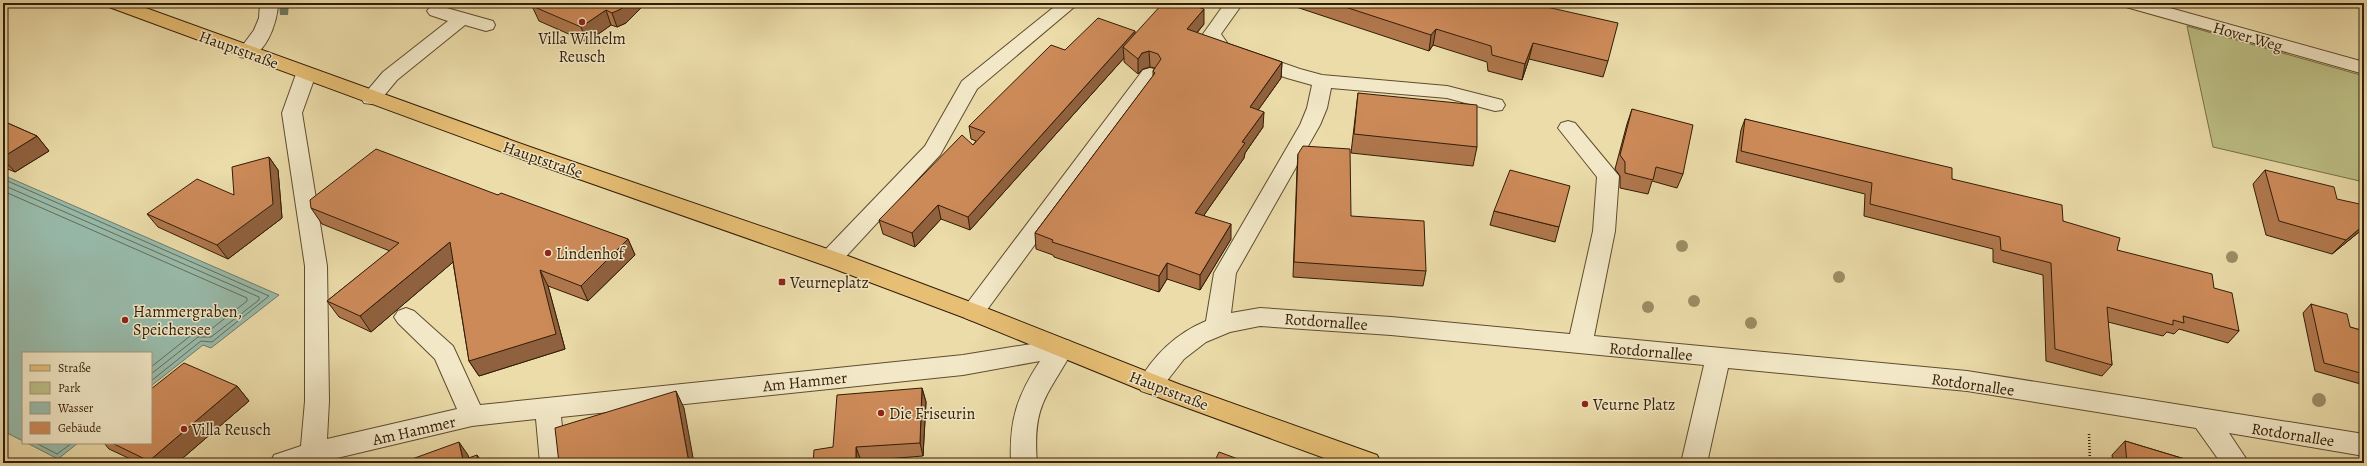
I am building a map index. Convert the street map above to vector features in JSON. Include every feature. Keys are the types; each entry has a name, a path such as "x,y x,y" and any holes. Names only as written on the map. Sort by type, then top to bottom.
{"main road":[{"name":"Hauptstraße","path":"115,3 247,53 526,154 830,258 973,312 1150,384 1368,463"}],"street":[{"path":"247,53 264,34 270,15 269,3"},
{"path":"830,258 933,150 969,85 1070,3"},
{"path":"1234,3 1212,34 1222,48 1294,74 1322,80 1447,92 1495,105"},
{"name":"Hover Weg","path":"2132,3 2364,68"},
{"path":"436,11 486,25"},
{"path":"372,98 390,76 462,19"},
{"path":"306,74 292,113 316,266 317,401 313,453"},
{"path":"973,312 1150,74"},
{"path":"1217,327 1225,273 1310,125 1317,108 1322,80"},
{"path":"1568,128 1608,176 1604,231 1580,344"},
{"name":"Rotdornallee","path":"1150,384 1179,349 1197,336 1217,327 1242,319 1260,316 1580,344 1967,381 2364,445"},
{"path":"406,317 445,353 472,416"},
{"path":"1024,463 1022,442 1024,418 1032,393 1062,348"},
{"name":"Am Hammer","path":"283,463 313,453 472,416 963,365 1062,348"},
{"path":"1694,463 1718,358"},
{"path":"548,409 553,463"},
{"path":"2204,420 2236,463"}],"green space":[{"path":"2187,26 2364,76 2364,182 2213,147"}],"water":[{"name":"Hammergraben, Speichersee","path":"3,175 279,295 211,348 203,345 152,385 152,352 22,352 22,440 3,431"},
{"path":"29,444 77,444 58,459"}],"building":[{"path":"537,3 627,3 621,9 612,13 606,10 581,27 532,6"},
{"path":"1163,3 1186,3 1204,9 1187,29 1282,62 1250,107 1264,112 1242,142 1245,143 1195,213 1231,224 1200,275 1167,263 1159,276 1052,242 1053,240 1035,233 1155,73 1153,71 1161,59 1158,54 1149,51 1142,53 1138,59 1123,47"},
{"path":"1333,3 1529,3 1618,23 1608,61 1533,43 1525,64 1492,55 1491,46 1436,29 1431,35"},
{"path":"1098,18 1135,31 968,217 938,205 912,233 879,220 962,135 973,145 985,132 969,126 1051,45 1065,50"},
{"path":"1358,93 1477,105 1477,147 1354,134"},
{"path":"1632,109 1693,125 1683,174 1656,167 1653,180 1625,173 1625,162 1620,155"},
{"path":"1745,119 1952,168 1952,179 2062,205 2063,221 2120,238 2117,250 2212,274 2214,288 2232,293 2239,331 2183,316 2184,323 2173,320 2173,325 2107,307 2112,365 2055,349 2051,263 2001,250 2000,237 1870,204 1872,183 1741,151"},
{"path":"3,121 37,136 3,157"},
{"path":"1303,146 1350,149 1351,216 1424,221 1426,271 1294,262 1298,154"},
{"path":"376,149 498,195 501,193 628,239 581,286 540,270 556,334 469,361 450,242 360,316 327,301 399,243 311,208 310,200"},
{"path":"269,157 273,204 217,245 147,214 197,179 234,195 232,167"},
{"path":"1510,170 1570,186 1559,227 1494,211"},
{"path":"2265,170 2334,187 2337,199 2364,205 2364,225 2346,240 2279,221"},
{"path":"2311,304 2347,314 2350,327 2364,331 2364,374 2324,363"},
{"path":"184,363 237,386 149,461 114,444 152,444 152,388"},
{"path":"922,388 920,443 856,447 856,463 813,463 814,450 833,447 837,395"},
{"path":"676,391 689,463 559,463 555,428"},
{"path":"2125,441 2198,463 2127,463"},
{"path":"459,442 463,460 477,455 478,463 401,463"},
{"path":"1219,452 1249,463 1214,463"},
{"path":"2321,459 2334,463 2321,463"}],"waterway":[{"path":"284,3 284,13"}],"place":[{"name":"Villa Wilhelm Reusch","path":"582,22"},
{"name":"Lindenhof","path":"548,253"},
{"name":"Veurneplatz","path":"782,282"},
{"name":"Hammergraben, Speichersee","path":"125,320"},
{"name":"Veurne Platz","path":"1585,404"},
{"name":"Die Friseurin","path":"881,413"},
{"name":"Villa Reusch","path":"184,429"}]}
